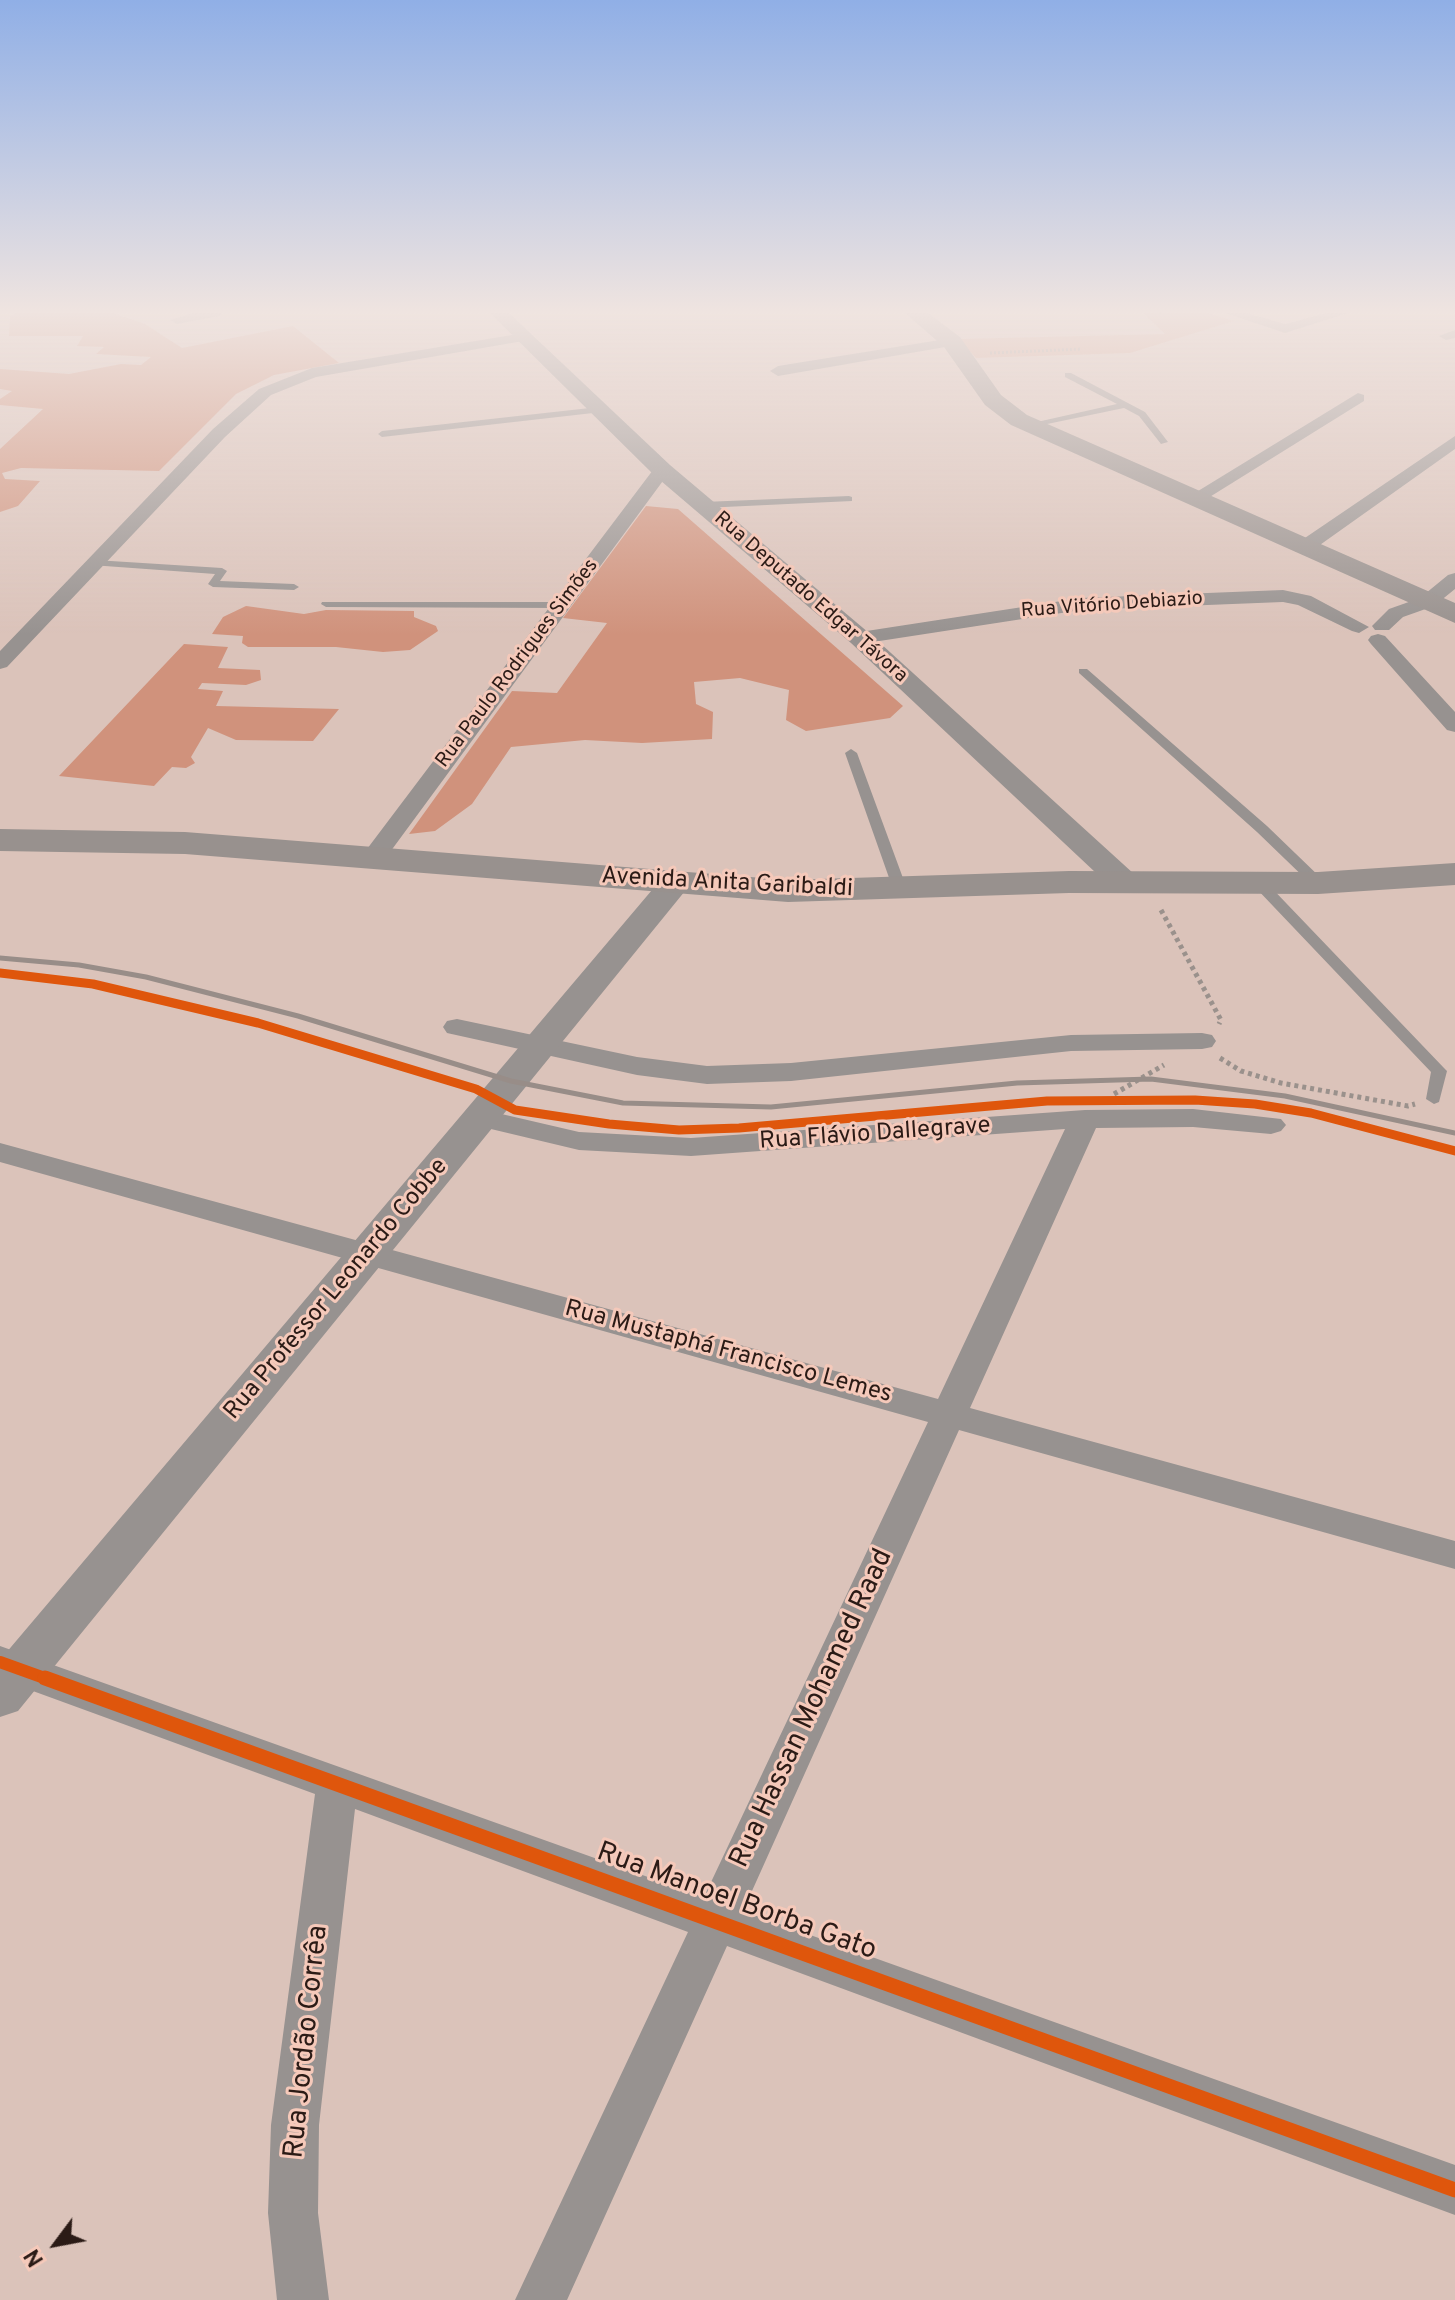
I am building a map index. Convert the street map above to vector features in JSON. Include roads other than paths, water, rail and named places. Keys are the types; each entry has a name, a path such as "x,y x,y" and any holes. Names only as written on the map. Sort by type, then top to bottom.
{"main road":[{"path":"1020,420 1455,614"},
{"name":"Avenida Anita Garibaldi","path":"0,840 185,843 788,891 1134,881 1318,883 1455,874"}],"street":[{"path":"0,663 232,420"},
{"name":"Rua Deputado Edgar Távora","path":"610,420 662,470 860,638 1134,881"},
{"path":"1194,499 1322,420"},
{"path":"1303,548 1455,441"},
{"name":"Rua Paulo Rodrigues Simões","path":"373,858 662,470"},
{"path":"1380,633 1396,613 1427,602 1455,579"},
{"name":"Rua Vitório Debiazio","path":"860,638 1066,605 1283,596 1313,603 1359,627 1368,638 1380,633 1455,725"},
{"name":"Rua Professor Leonardo Cobbe","path":"7,1676 367,1254 674,884"},
{"path":"457,1027 677,1073 746,1075 1071,1043 1202,1041"},
{"name":"Rua Flávio Dallegrave","path":"480,1118 579,1141 691,1147 1094,1109 1271,1125"},
{"name":"Rua Hassan Mohamed Raad","path":"541,2300 949,1415 1094,1109"},
{"name":"Rua Mustaphá Francisco Lemes","path":"0,1152 1455,1555"},
{"name":"Rua Manoel Borba Gato","path":"7,1676 337,1784 1455,2190"},
{"name":"Rua Jordão Corrêa","path":"303,2300 293,2213 295,2125 337,1784"}],"lane":[{"path":"382,434 506,420"},
{"path":"1031,426 1057,420"},
{"path":"1149,420 1164,442"},
{"path":"703,505 849,499"},
{"path":"95,563 222,571 213,584 294,587"},
{"path":"326,604 561,605"},
{"path":"1083,671 1262,829 1318,883"},
{"path":"851,753 900,889"},
{"path":"1259,883 1439,1071 1434,1099"}],"railway":[{"path":"0,958 79,965 146,977 298,1016 511,1081 623,1103 771,1107 1017,1083 1151,1079 1285,1096 1455,1133"}]}
